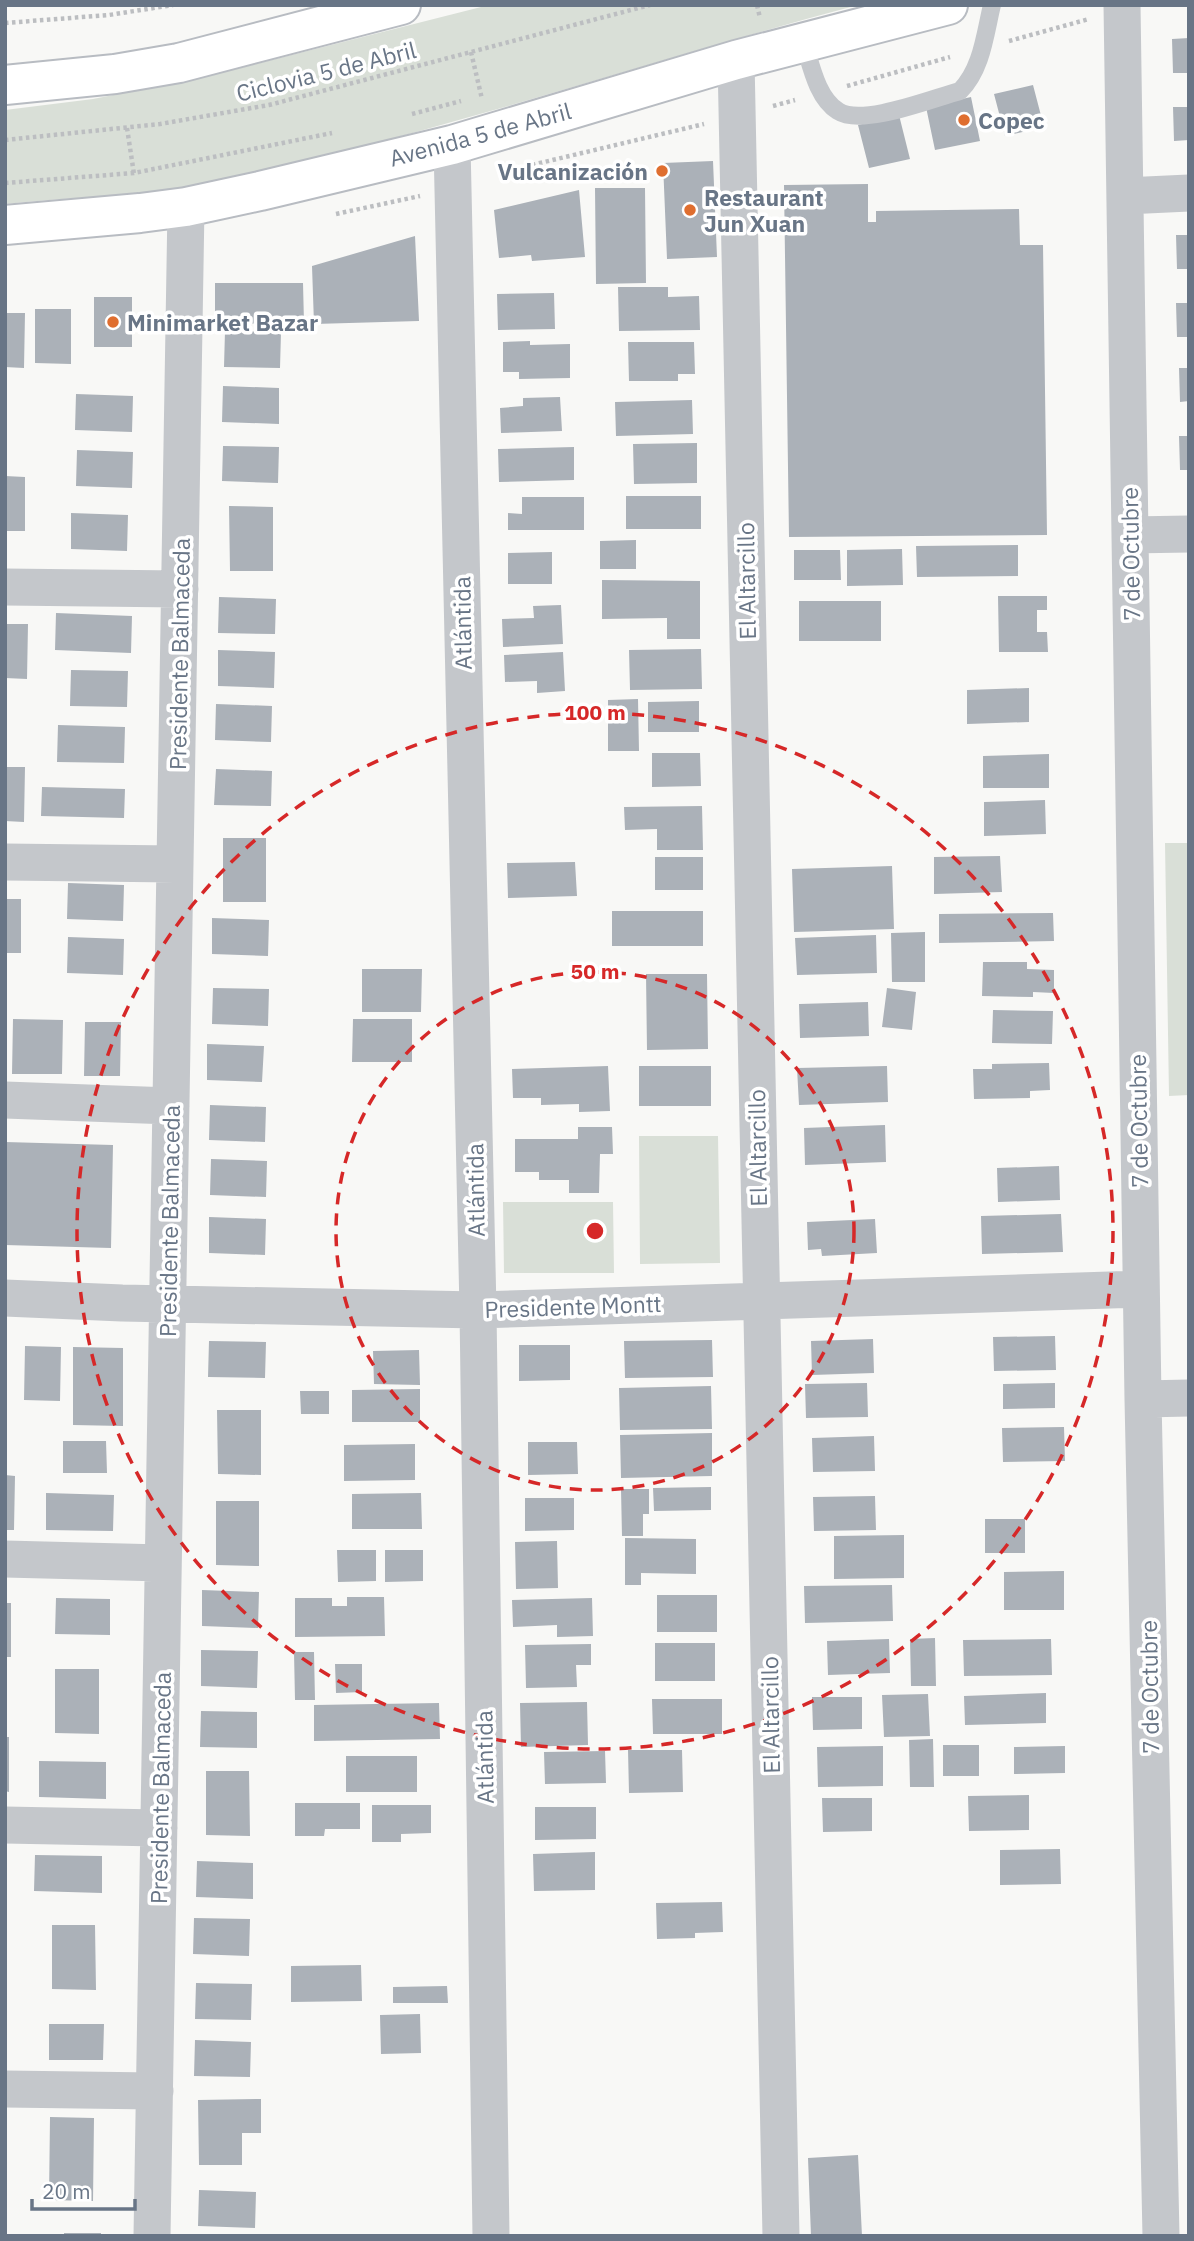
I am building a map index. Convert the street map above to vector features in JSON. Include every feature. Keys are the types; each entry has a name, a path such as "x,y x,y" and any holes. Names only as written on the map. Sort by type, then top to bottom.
{"main road":[{"path":"5,85 115,75 178,64 401,5"},
{"name":"Avenida 5 de Abril","path":"5,225 186,207 452,145 736,60 948,5"}],"street":[{"name":"7 de Octubre","path":"1122,5 1141,1289 1161,2236"},
{"name":"El Altarcillo","path":"736,60 781,2236"},
{"name":"Atlántida","path":"452,145 478,1310 491,2236"},
{"path":"1125,196 1189,193"},
{"name":"Presidente Balmaceda","path":"152,2236 186,207"},
{"path":"1130,535 1189,534"},
{"path":"5,587 180,589"},
{"path":"5,862 175,864"},
{"path":"5,1100 171,1106"},
{"name":"Presidente Montt","path":"5,1298 478,1310 1141,1289"},
{"path":"1143,1399 1189,1398"},
{"path":"5,1559 163,1563"},
{"path":"5,1825 159,1828"},
{"path":"5,2089 155,2091"}],"lane":[{"path":"804,43 821,91 837,111 852,117 871,115 960,91 971,80 977,65 992,5"}],"path":[{"path":"5,23 110,15 173,5"},
{"name":"Ciclovia 5 de Abril","path":"5,140 127,128 269,105 650,5"},
{"path":"748,24 772,17"},
{"path":"471,52 490,133"},
{"path":"407,115 482,95"},
{"path":"127,128 140,213"},
{"path":"5,183 134,173 344,130"}],"shaded area":[{"path":"489,5 858,5 445,124 279,167 172,189 5,204 5,110 93,99 209,76"},
{"path":"1165,843 1189,843 1189,1095 1169,1096"},
{"path":"639,1136 718,1136 720,1263 640,1264"},
{"path":"503,1202 613,1202 614,1273 504,1273"}],"building":[{"path":"1189,38 1189,73 1173,73 1172,39"},
{"path":"1033,85 1044,127 1005,136 994,94"},
{"path":"971,97 980,141 935,150 926,107"},
{"path":"1173,107 1189,107 1189,140 1174,141"},
{"path":"899,115 910,159 869,168 858,125"},
{"name":"Restaurant Jun Xuan","path":"713,161 717,257 667,259 663,163"},
{"path":"868,184 868,222 876,222 876,211 1019,209 1020,245 1043,245 1047,535 789,537 784,185"},
{"path":"595,188 645,188 646,283 596,284"},
{"path":"579,190 585,257 532,261 531,255 499,258 494,210"},
{"path":"1176,235 1189,235 1189,269 1177,269"},
{"path":"415,236 419,321 314,324 312,266"},
{"path":"215,283 303,283 304,323 215,324"},
{"path":"618,287 668,287 668,297 699,296 700,330 619,331"},
{"path":"554,293 555,329 498,330 497,294"},
{"name":"Minimarket Bazar","path":"94,297 132,297 132,347 94,347"},
{"path":"1176,303 1189,303 1189,337 1177,337"},
{"path":"35,309 71,309 71,364 35,363"},
{"path":"5,313 25,313 24,368 5,367"},
{"path":"225,331 281,332 280,368 224,367"},
{"path":"530,341 530,345 570,344 570,378 519,379 519,372 503,372 503,342"},
{"path":"628,342 694,342 695,374 678,374 678,381 629,381"},
{"path":"1179,368 1189,368 1189,401 1180,402"},
{"path":"223,386 279,388 279,424 222,422"},
{"path":"76,394 133,396 132,432 75,430"},
{"path":"560,397 562,431 501,433 500,408 523,406 523,398"},
{"path":"692,400 693,434 616,436 615,402"},
{"path":"1179,436 1189,436 1189,470 1180,470"},
{"path":"697,443 697,483 634,484 633,444"},
{"path":"223,446 279,447 278,483 222,481"},
{"path":"574,447 574,480 499,482 498,449"},
{"path":"77,450 133,452 132,488 76,486"},
{"path":"5,476 25,477 25,531 5,531"},
{"path":"626,496 701,496 701,529 626,529"},
{"path":"522,497 584,497 584,530 508,530 508,513 522,514"},
{"path":"229,506 273,507 273,571 230,571"},
{"path":"71,513 128,515 127,551 71,549"},
{"path":"636,540 636,569 600,569 600,541"},
{"path":"1018,545 1018,576 917,577 916,546"},
{"path":"902,549 903,585 847,586 847,550"},
{"path":"794,550 840,550 841,580 794,580"},
{"path":"552,552 552,584 508,584 508,553"},
{"path":"602,580 700,581 700,639 667,639 667,618 602,619"},
{"path":"998,596 1047,596 1047,610 1037,610 1037,632 1047,632 1048,652 999,652"},
{"path":"219,597 276,599 275,634 218,633"},
{"path":"799,601 881,601 881,641 799,641"},
{"path":"561,605 563,644 503,647 502,619 534,618 533,606"},
{"path":"56,613 132,616 131,653 55,650"},
{"path":"5,624 28,624 27,679 5,678"},
{"path":"701,649 702,689 630,690 629,650"},
{"path":"218,650 275,652 274,688 218,686"},
{"path":"563,652 565,691 537,693 537,681 505,682 504,655"},
{"path":"71,670 128,671 127,707 70,706"},
{"path":"1029,688 1029,722 967,724 967,690"},
{"path":"638,699 639,751 608,751 608,700"},
{"path":"699,701 699,732 648,732 648,702"},
{"path":"216,704 272,706 271,742 215,740"},
{"path":"58,725 125,727 124,763 57,762"},
{"path":"652,753 700,753 701,786 652,787"},
{"path":"1049,754 1049,788 983,788 983,756"},
{"path":"5,767 25,767 24,822 5,821"},
{"path":"216,769 272,771 271,806 214,805"},
{"path":"42,787 125,789 124,818 41,816"},
{"path":"1045,800 1046,834 984,836 984,802"},
{"path":"702,806 703,850 657,850 657,829 625,830 624,807"},
{"path":"223,838 266,838 266,902 223,902"},
{"path":"1000,856 1002,892 934,894 934,857"},
{"path":"655,857 703,857 703,890 655,890"},
{"path":"575,862 577,896 508,898 507,863"},
{"path":"892,866 894,929 794,932 792,869"},
{"path":"68,883 124,885 123,921 67,919"},
{"path":"5,899 21,899 21,953 5,953"},
{"path":"612,911 703,911 703,946 612,946"},
{"path":"1053,913 1054,941 939,943 939,914"},
{"path":"212,918 269,920 268,956 212,954"},
{"path":"925,932 925,982 892,982 891,933"},
{"path":"876,935 877,973 797,975 795,938"},
{"path":"68,937 124,939 123,975 67,973"},
{"path":"983,962 1027,962 1027,969 1054,970 1054,993 1033,992 1033,997 982,996"},
{"path":"362,969 422,969 421,1012 362,1012"},
{"path":"646,974 707,974 708,1049 647,1050"},
{"path":"213,988 269,989 268,1026 212,1024"},
{"path":"887,988 916,992 912,1030 882,1027"},
{"path":"868,1002 869,1036 800,1038 799,1004"},
{"path":"993,1010 1053,1011 1052,1044 992,1043"},
{"path":"13,1019 63,1020 62,1074 12,1074"},
{"path":"353,1019 412,1019 412,1062 352,1062"},
{"path":"85,1022 121,1022 120,1076 84,1076"},
{"path":"207,1044 264,1046 262,1082 207,1080"},
{"path":"1049,1063 1050,1090 1030,1091 1030,1098 974,1099 973,1069 992,1069 992,1064"},
{"path":"608,1066 610,1111 579,1112 579,1104 541,1105 541,1098 513,1098 512,1069"},
{"path":"639,1066 711,1066 711,1106 639,1106"},
{"path":"887,1066 888,1102 799,1105 797,1068"},
{"path":"210,1105 266,1107 265,1142 209,1140"},
{"path":"885,1125 886,1162 805,1165 804,1128"},
{"path":"578,1127 612,1127 613,1154 600,1154 599,1193 569,1193 569,1180 539,1180 539,1172 515,1172 515,1139 578,1139"},
{"path":"5,1142 113,1145 111,1248 5,1245"},
{"path":"211,1159 267,1161 266,1197 210,1195"},
{"path":"1059,1166 1060,1200 998,1202 997,1168"},
{"path":"1061,1214 1063,1252 982,1254 981,1216"},
{"path":"209,1217 266,1219 265,1255 209,1253"},
{"path":"875,1219 877,1253 822,1256 821,1249 808,1250 807,1222"},
{"path":"1055,1336 1056,1370 994,1371 993,1337"},
{"path":"873,1339 874,1373 812,1375 811,1341"},
{"path":"712,1340 713,1377 625,1378 624,1341"},
{"path":"209,1341 266,1342 265,1378 208,1377"},
{"path":"519,1345 570,1345 570,1380 519,1381"},
{"path":"25,1346 61,1347 60,1401 24,1400"},
{"path":"73,1347 123,1348 123,1426 73,1425"},
{"path":"419,1350 420,1385 374,1384 373,1351"},
{"path":"867,1383 868,1417 806,1418 805,1384"},
{"path":"1055,1383 1055,1408 1003,1409 1003,1384"},
{"path":"711,1386 712,1429 620,1430 619,1388"},
{"path":"420,1389 420,1422 352,1422 352,1390"},
{"path":"300,1391 329,1391 329,1414 301,1414"},
{"path":"217,1410 261,1410 261,1475 218,1474"},
{"path":"1064,1427 1065,1461 1003,1462 1002,1428"},
{"path":"712,1433 712,1476 621,1478 620,1435"},
{"path":"874,1436 875,1471 813,1472 812,1438"},
{"path":"63,1441 106,1441 107,1473 63,1473"},
{"path":"528,1442 577,1442 578,1474 528,1475"},
{"path":"415,1444 415,1480 344,1481 344,1445"},
{"path":"5,1475 15,1476 14,1530 5,1530"},
{"path":"711,1487 711,1510 654,1511 653,1488"},
{"path":"621,1489 649,1489 649,1514 643,1514 643,1536 622,1536"},
{"path":"46,1493 114,1495 113,1531 46,1530"},
{"path":"421,1493 422,1529 352,1529 352,1494"},
{"path":"875,1496 876,1530 814,1531 813,1497"},
{"path":"525,1498 574,1498 574,1530 525,1531"},
{"path":"216,1501 259,1501 259,1566 216,1565"},
{"path":"985,1519 1025,1519 1025,1553 985,1553"},
{"path":"904,1535 904,1578 834,1579 834,1536"},
{"path":"625,1538 696,1539 696,1574 641,1573 641,1585 625,1585"},
{"path":"557,1541 558,1588 516,1589 515,1542"},
{"path":"337,1550 376,1550 376,1581 338,1582"},
{"path":"385,1550 423,1550 423,1581 385,1582"},
{"path":"1064,1571 1064,1610 1004,1610 1004,1572"},
{"path":"892,1585 893,1621 805,1623 804,1586"},
{"path":"202,1590 259,1592 258,1628 202,1626"},
{"path":"657,1595 717,1595 717,1632 657,1632"},
{"path":"347,1597 384,1597 385,1636 295,1637 295,1598 332,1598 332,1606 347,1606"},
{"path":"56,1598 110,1599 110,1635 55,1634"},
{"path":"592,1598 593,1636 557,1637 557,1625 513,1627 512,1600"},
{"path":"5,1603 11,1603 11,1657 5,1657"},
{"path":"935,1638 936,1686 911,1686 910,1639"},
{"path":"889,1639 890,1673 828,1675 827,1641"},
{"path":"1051,1639 1052,1675 964,1676 963,1640"},
{"path":"655,1643 715,1643 715,1681 655,1681"},
{"path":"591,1644 591,1665 576,1665 577,1687 526,1688 525,1645"},
{"path":"201,1650 258,1651 257,1688 201,1686"},
{"path":"294,1652 314,1652 315,1700 295,1700"},
{"path":"335,1664 362,1664 362,1692 336,1693"},
{"path":"55,1669 99,1669 99,1734 55,1733"},
{"path":"1046,1693 1046,1723 965,1725 964,1696"},
{"path":"928,1694 930,1736 884,1737 882,1695"},
{"path":"812,1697 862,1697 862,1729 813,1730"},
{"path":"652,1699 722,1699 722,1734 653,1734"},
{"path":"587,1702 588,1745 521,1747 520,1703"},
{"path":"439,1703 440,1739 314,1741 314,1705"},
{"path":"201,1711 257,1712 257,1748 200,1747"},
{"path":"5,1737 9,1737 9,1792 5,1791"},
{"path":"933,1739 934,1787 910,1787 909,1740"},
{"path":"943,1745 979,1745 979,1776 943,1776"},
{"path":"883,1746 883,1786 818,1787 817,1747"},
{"path":"1065,1746 1065,1773 1014,1774 1014,1747"},
{"path":"628,1750 682,1750 683,1792 629,1793"},
{"path":"605,1751 606,1783 545,1784 544,1752"},
{"path":"346,1756 417,1756 417,1792 346,1792"},
{"path":"39,1761 106,1762 106,1799 39,1797"},
{"path":"206,1771 249,1771 250,1836 206,1835"},
{"path":"1029,1795 1029,1830 969,1831 968,1796"},
{"path":"822,1798 872,1798 872,1831 823,1832"},
{"path":"295,1803 360,1803 360,1829 325,1829 324,1836 295,1836"},
{"path":"372,1805 431,1805 431,1833 401,1834 401,1842 372,1842"},
{"path":"535,1807 596,1807 596,1839 535,1840"},
{"path":"1060,1849 1061,1884 1000,1885 1000,1850"},
{"path":"595,1852 595,1890 534,1891 533,1854"},
{"path":"35,1855 102,1856 102,1893 34,1891"},
{"path":"197,1861 253,1863 253,1899 196,1897"},
{"path":"722,1902 723,1932 695,1933 695,1938 657,1939 656,1903"},
{"path":"194,1918 250,1919 249,1956 193,1954"},
{"path":"52,1925 95,1925 96,1990 52,1989"},
{"path":"361,1965 362,2001 291,2002 291,1966"},
{"path":"196,1983 252,1984 251,2020 195,2019"},
{"path":"447,1986 448,2003 393,2003 393,1987"},
{"path":"420,2014 421,2053 381,2054 380,2015"},
{"path":"49,2024 104,2024 103,2060 49,2060"},
{"path":"195,2040 251,2042 250,2077 194,2076"},
{"path":"261,2099 261,2133 242,2133 242,2165 199,2165 198,2100"},
{"path":"50,2117 94,2118 93,2201 49,2200"},
{"path":"858,2155 862,2236 811,2236 808,2158"},
{"path":"199,2190 256,2192 255,2228 198,2226"},
{"path":"64,2233 101,2233 101,2236 64,2236"}],"place":[{"name":"Copec","path":"964,120"},
{"name":"Vulcanización","path":"662,171"},
{"name":"Restaurant Jun Xuan","path":"690,210"},
{"name":"Minimarket Bazar","path":"113,322"}]}
